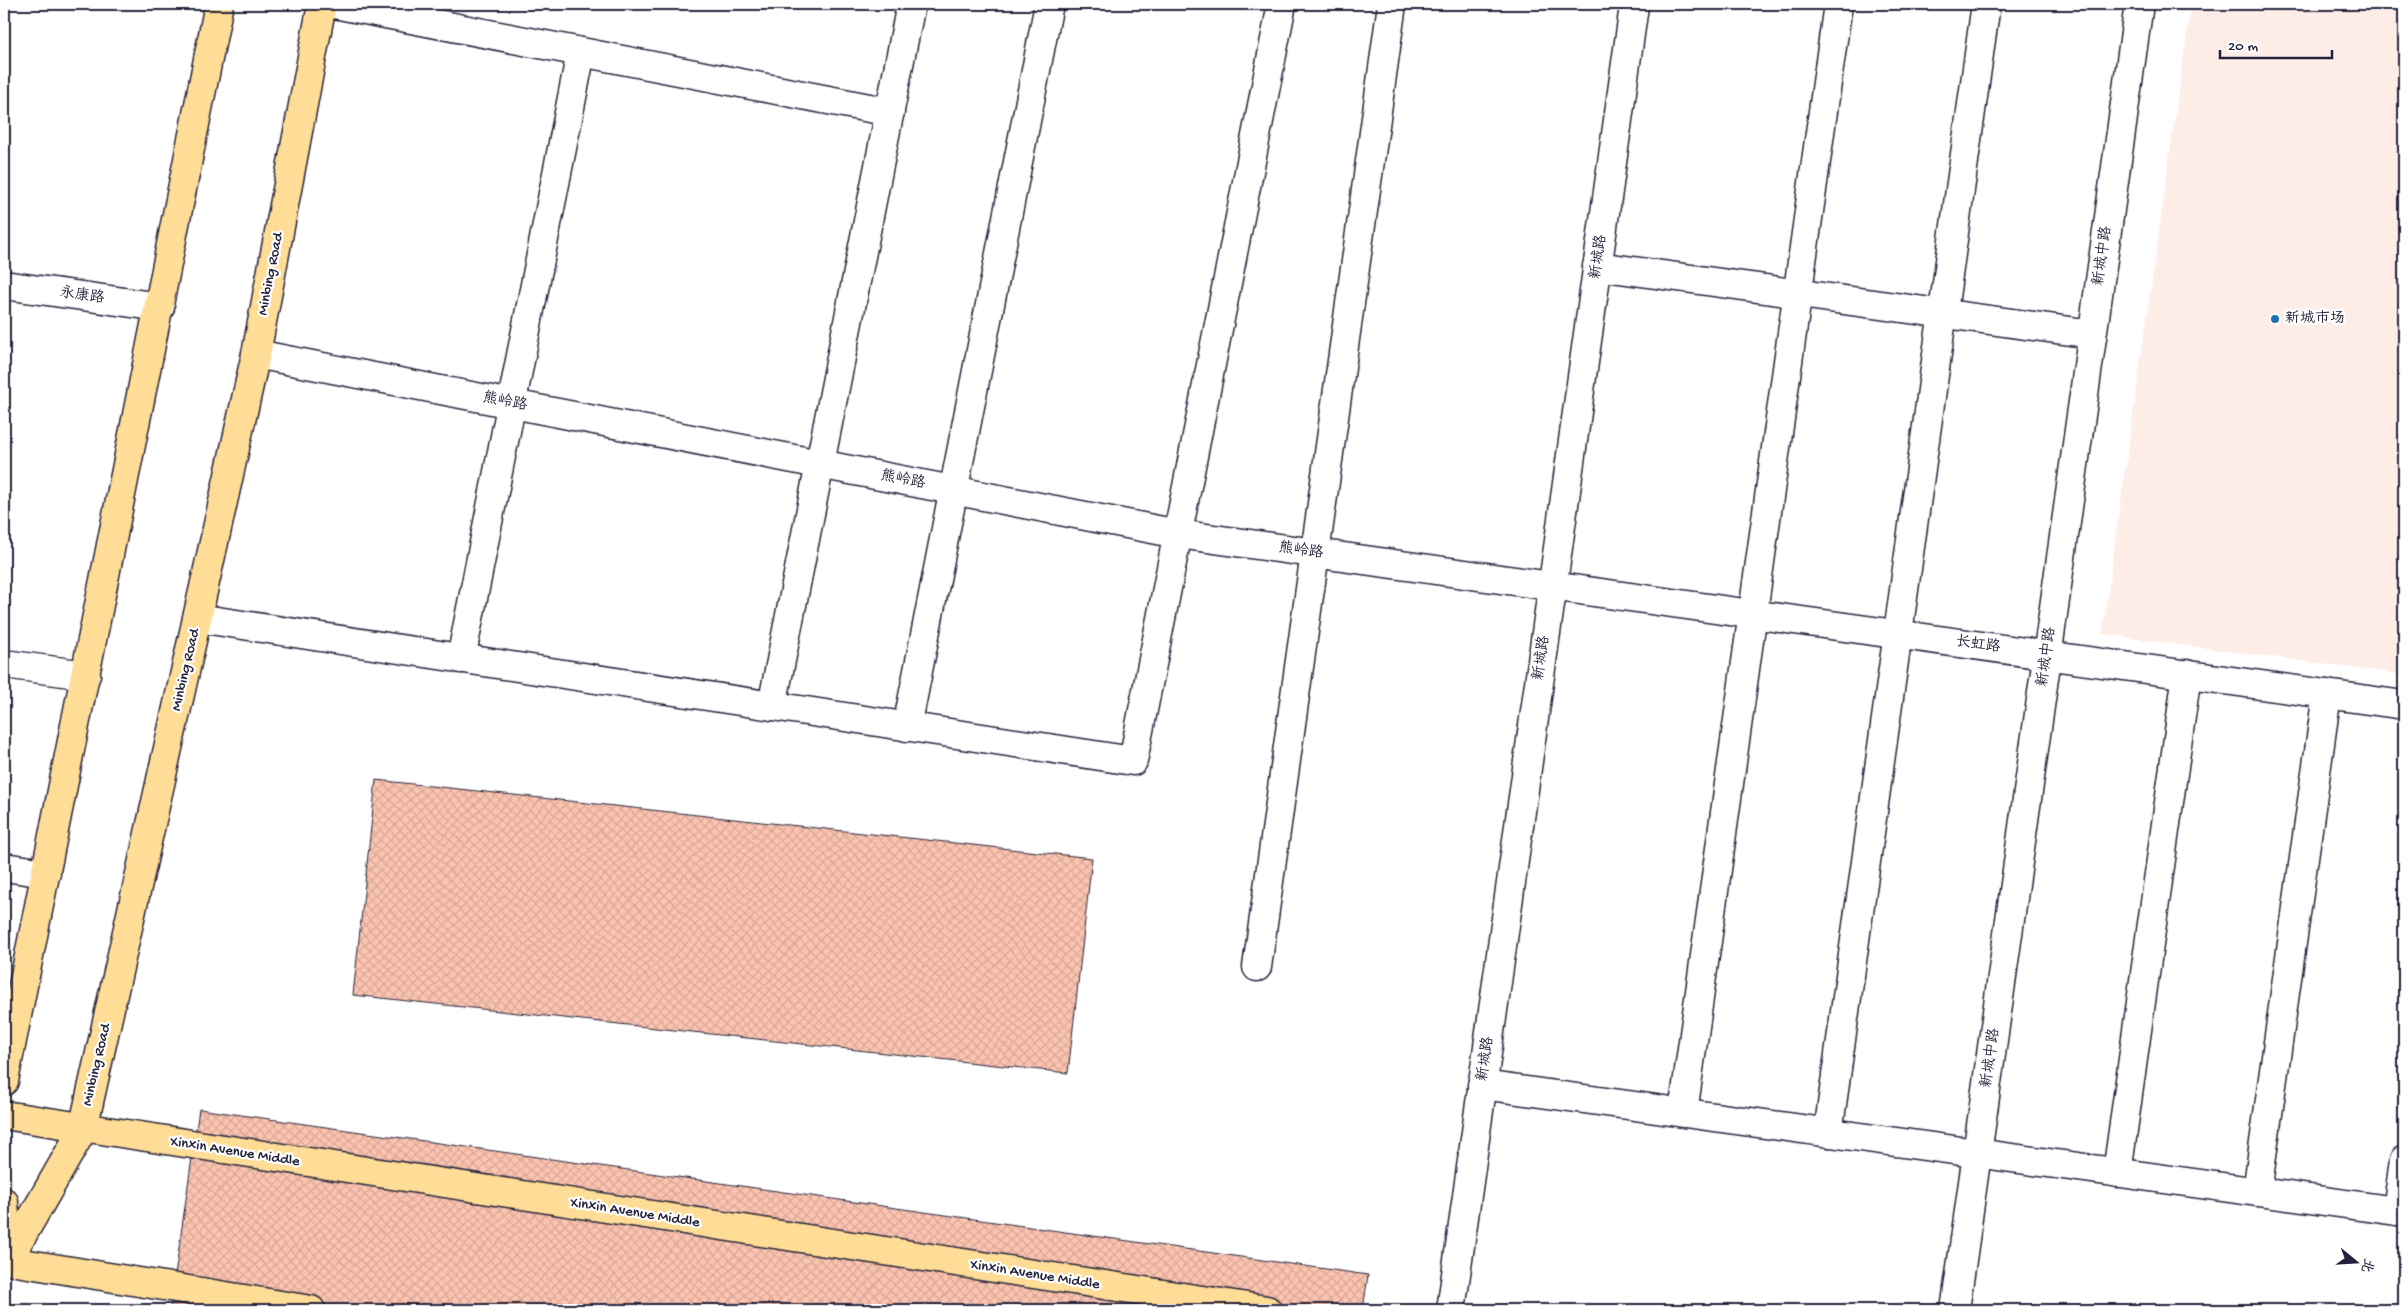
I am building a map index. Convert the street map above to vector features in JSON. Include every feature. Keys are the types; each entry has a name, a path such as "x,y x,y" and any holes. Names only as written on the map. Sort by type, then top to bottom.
{"main road":[{"path":"4,1081 219,4"},
{"name":"Minbing Road","path":"5,1263 83,1128 256,354 322,4"},
{"name":"Xinxin Avenue Middle","path":"4,1115 1267,1310"},
{"path":"4,1202 5,1263 311,1310"}],"street":[{"path":"334,4 890,112"},
{"path":"772,706 911,4"},
{"path":"906,726 1049,4"},
{"path":"197,618 1133,761 1282,4"},
{"path":"1257,967 1392,4"},
{"name":"新城路","path":"1451,1310 1633,4"},
{"path":"1683,1112 1838,4"},
{"path":"1828,1133 1986,4"},
{"name":"新城中路","path":"1955,1310 2139,4"},
{"path":"461,659 581,52"},
{"path":"1597,266 2092,334"},
{"name":"永康路","path":"4,285 160,307"},
{"name":"熊岭路","path":"256,354 1178,534 1552,586"},
{"name":"长虹路","path":"1552,586 2404,705"},
{"path":"4,664 86,675"},
{"path":"2117,1173 2187,674"},
{"path":"2257,1192 2327,694"},
{"path":"4,867 46,873"},
{"path":"1482,1085 2401,1212 2404,1160"}],"shaded area":[{"name":"新城市场","path":"2191,4 2404,4 2404,675 2102,634"}],"building":[{"path":"376,780 1092,858 1068,1073 353,995"},
{"path":"199,1109 1368,1275 1363,1310 170,1310"}],"place":[{"name":"新城市场","path":"2275,319"}]}
